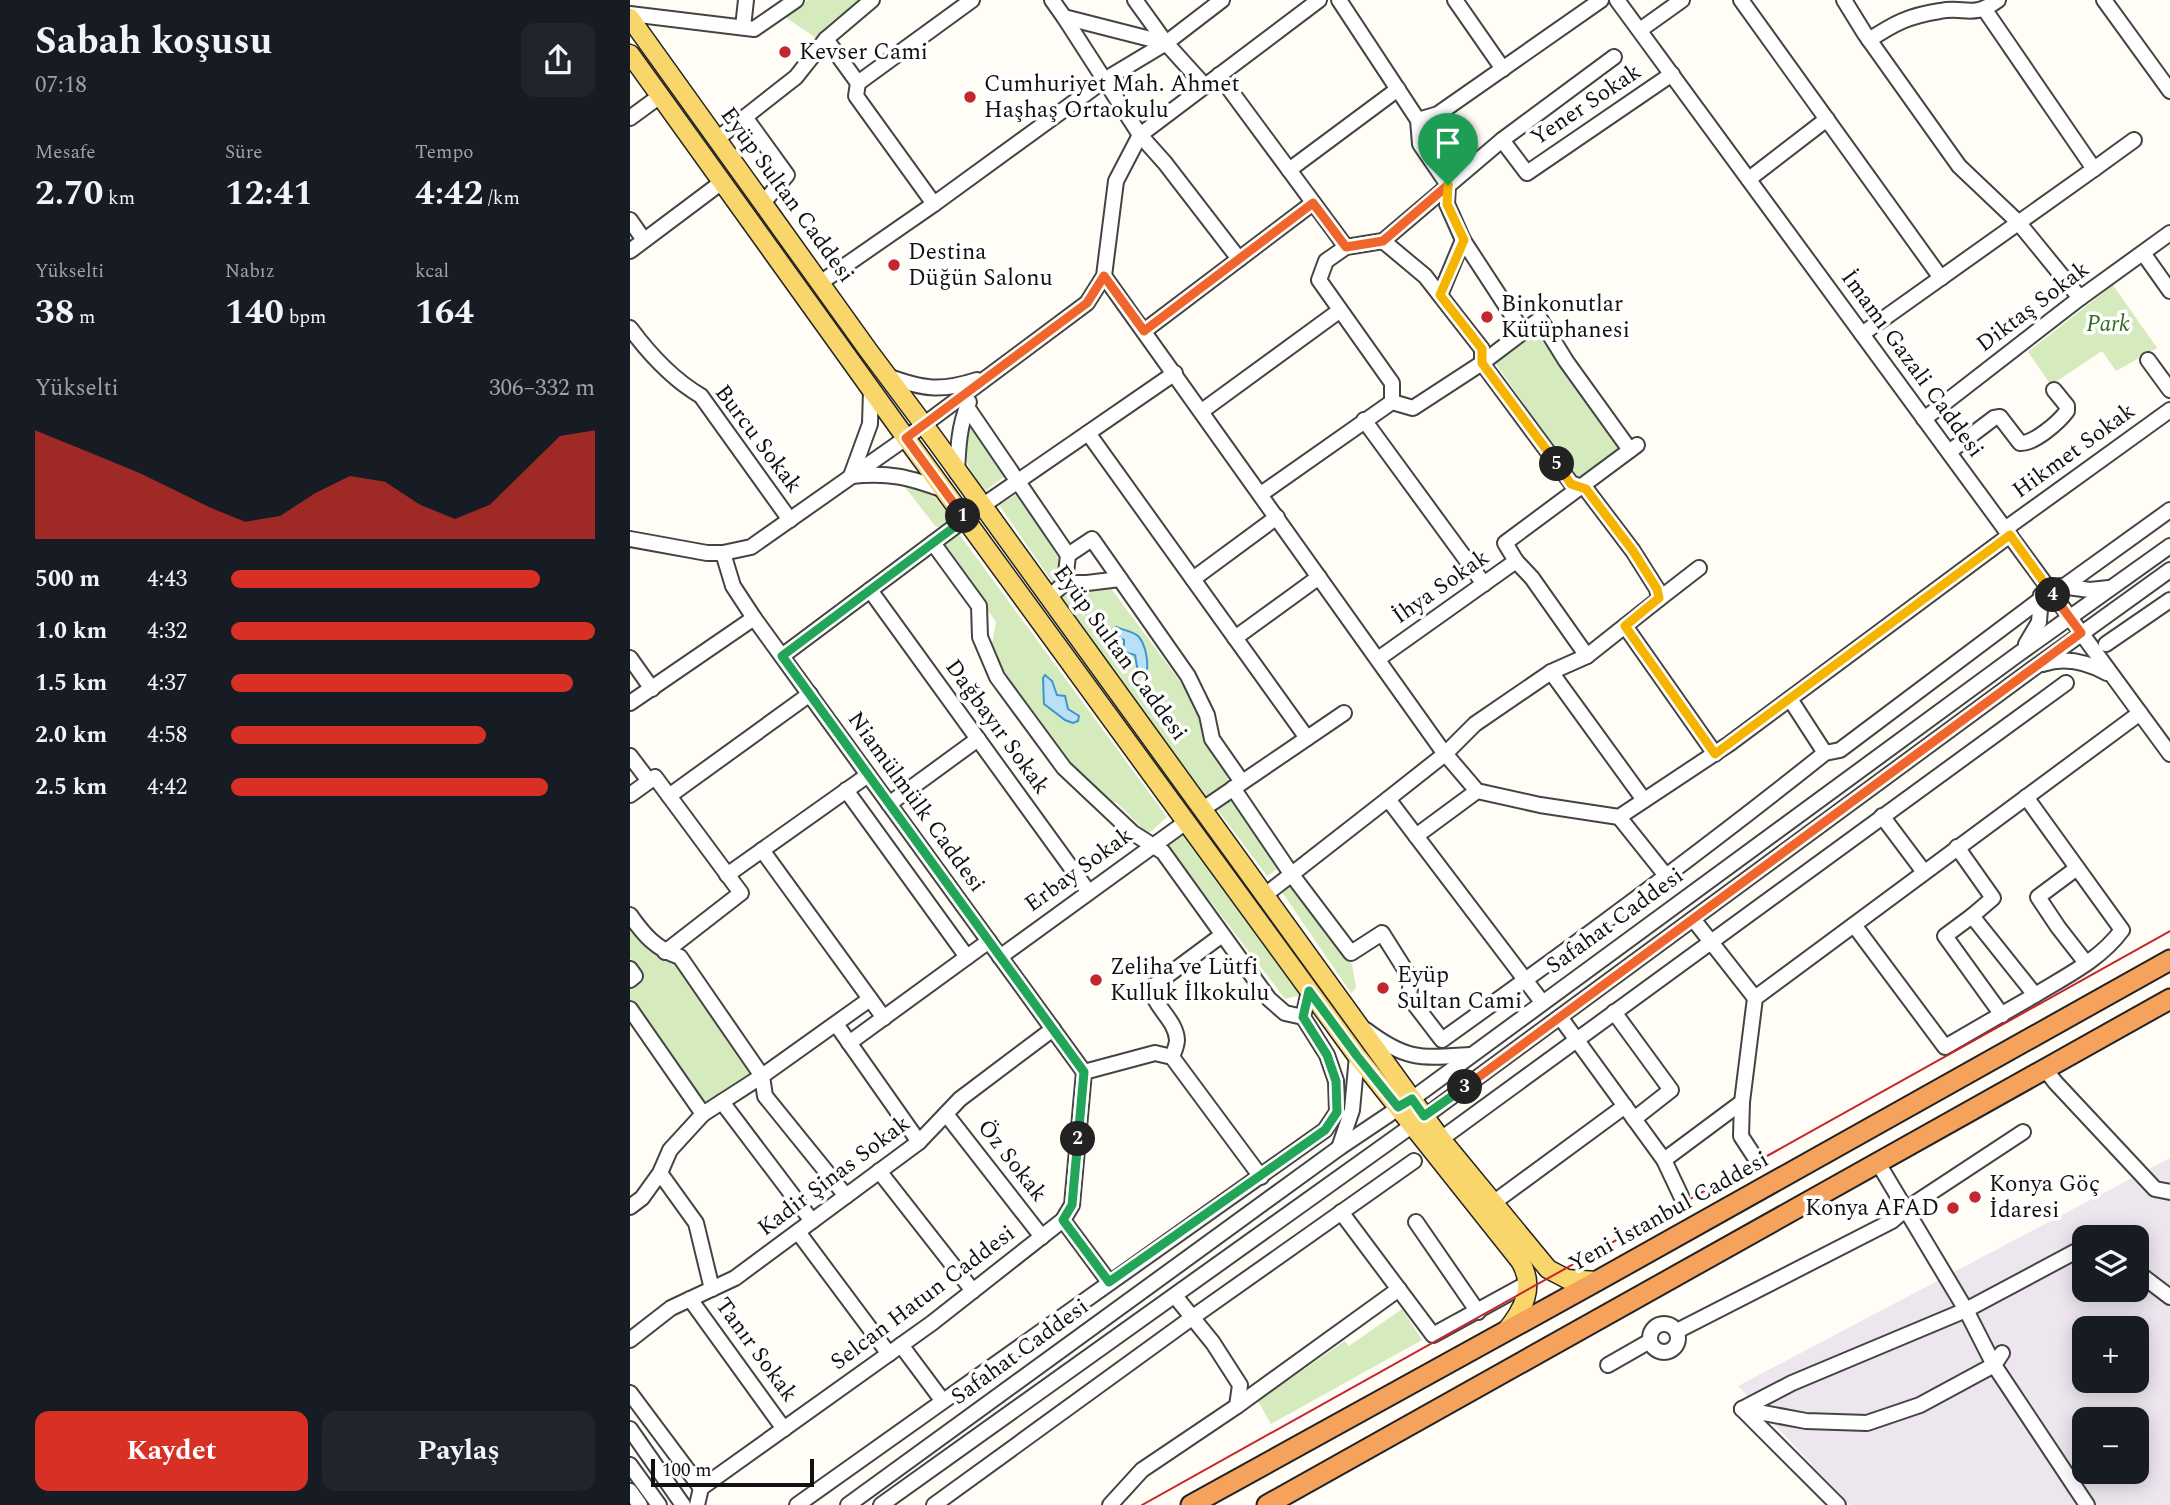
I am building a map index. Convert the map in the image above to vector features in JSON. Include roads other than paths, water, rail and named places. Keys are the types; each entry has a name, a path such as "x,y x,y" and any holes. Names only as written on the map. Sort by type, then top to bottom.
{"highway":[{"name":"Yeni İstanbul Caddesi","path":"1191,1505 2170,960"},
{"path":"1267,1505 2170,999"}],"main road":[{"name":"Eyüp Sultan Caddesi","path":"630,16 922,425 1356,1022 1405,1103 1520,1261 1527,1274 1528,1283"},
{"name":"Eyüp Sultan Caddesi","path":"630,54 871,390 1357,1056 1405,1103"},
{"name":"Eyüp Sultan Caddesi","path":"1418,1121 1441,1139 1549,1269 1567,1279 1597,1281"},
{"path":"1506,1331 1522,1307 1528,1283"}],"street":[{"path":"743,27 746,0"},
{"path":"717,139 796,77 826,39 872,0"},
{"path":"858,83 972,0"},
{"path":"1052,0 1140,135 1166,163 1238,259"},
{"path":"1135,0 1166,43 1204,86"},
{"path":"820,283 1106,79 1166,43 1222,0"},
{"path":"630,540 707,553 723,553 751,547 906,438 1087,303 1104,276 1116,181 1140,135 1319,0"},
{"path":"1261,494 1392,402 1413,408 1484,365 1523,332 1464,240 1447,204 1448,185 1420,144 1418,120 1339,0"},
{"path":"1455,0 1503,69"},
{"path":"1418,120 1438,114 1601,0"},
{"name":"İmamı Gazali Caddesi","path":"1617,0 2170,754"},
{"path":"1640,30 1682,0"},
{"path":"1741,0 1941,278"},
{"path":"1844,0 1869,40 1959,166 2018,222 2080,298"},
{"path":"1869,40 1898,20 1943,10 1964,12 1985,9 1998,0"},
{"path":"2104,0 2170,90"},
{"path":"630,16 754,29 790,2"},
{"path":"1985,9 2094,169"},
{"path":"1064,18 1166,43"},
{"path":"826,39 858,83 856,96 934,204"},
{"path":"1392,402 1392,383 1319,280 1326,261 1346,247 1383,241 1503,140 1614,57"},
{"name":"Yener Sokak","path":"1503,140 1527,173 1672,74"},
{"path":"1219,75 1346,247"},
{"path":"1289,170 1398,89"},
{"path":"630,118 660,96"},
{"path":"745,117 786,175 763,203"},
{"path":"1749,179 1827,119"},
{"path":"1862,334 2134,140"},
{"path":"630,251 722,182"},
{"path":"1144,331 1313,203"},
{"path":"630,220 645,240"},
{"name":"Diktaş Sokak","path":"1924,418 2080,298 2170,233"},
{"path":"1440,295 1464,240"},
{"path":"1383,241 1425,276 1482,349 1484,365 1576,485 1586,489 1633,551 1657,589 1659,598"},
{"path":"2143,253 2170,291"},
{"path":"1104,276 1445,754 1477,791 1540,805 1619,817 1667,877"},
{"path":"1202,411 1339,311"},
{"name":"İhya Sokak","path":"1378,659 1516,561 1505,543 1576,485 1634,448 1566,361 1540,319 1523,332"},
{"name":"Burcu Sokak","path":"630,328 680,384 701,396 790,520"},
{"path":"2148,360 2170,390"},
{"path":"982,506 1175,373"},
{"path":"887,376 914,386 942,389 988,376"},
{"path":"957,473 962,417 971,398 988,376"},
{"path":"851,476 870,424 871,390"},
{"path":"1949,452 1994,418 2000,417 2020,443 2034,439 2067,411 2067,406 2054,390"},
{"path":"967,407 1068,555 1065,583"},
{"name":"Hikmet Sokak","path":"1619,817 1715,754 1790,699 2170,410"},
{"path":"1364,420 1484,584"},
{"path":"1088,433 1307,738"},
{"path":"851,476 903,475 944,490"},
{"path":"2063,587 2170,510"},
{"path":"1193,579 1277,517"},
{"path":"782,656 965,519"},
{"path":"1068,555 1092,539 1188,676 1207,715 1212,739 1292,875 1351,953 1382,933 1411,979 1409,996 1442,1040 1667,877 1825,753 1840,750 2041,599"},
{"path":"797,1505 1261,1177 1325,1130 1337,1112 1336,1081 1327,1055 1303,1017 1285,1013 1269,999 1163,852 1133,833 1064,768 997,677 980,637 979,606 933,542"},
{"name":"Safahat Caddesi","path":"848,1505 2170,546"},
{"name":"Niamülmülk Caddesi","path":"723,553 733,586 754,618 1084,1072"},
{"path":"1516,561 1532,578 1587,656"},
{"path":"1265,895 1445,754 1475,724 1551,672 1587,656 1699,568"},
{"name":"Safahat Caddesi","path":"881,1505 1418,1121 2170,570"},
{"path":"2017,655 2039,622 2039,576 2063,587 2090,590 2112,587"},
{"path":"1235,638 1320,577"},
{"path":"1048,597 1065,583 1120,579"},
{"name":"Dağbayır Sokak","path":"870,590 1088,891"},
{"path":"2106,645 2170,600"},
{"path":"2112,675 2107,662 2106,645 2111,625 2123,604"},
{"path":"630,703 754,618"},
{"path":"1625,626 1715,754"},
{"path":"630,658 652,688"},
{"path":"2031,670 2048,662 2069,660 2089,664 2112,675"},
{"path":"1551,672 1644,800"},
{"path":"1441,1139 2066,683"},
{"path":"669,796 810,694"},
{"path":"1790,699 1825,753"},
{"path":"1203,809 1344,713"},
{"path":"1755,998 2140,713"},
{"path":"890,804 978,739"},
{"path":"630,756 649,781"},
{"path":"726,876 868,775"},
{"path":"630,795 655,777 741,893 665,952"},
{"path":"846,790 967,957"},
{"path":"1416,836 1477,791"},
{"path":"1854,925 1945,1047 2087,964 2111,946 2122,930 2026,796"},
{"path":"1388,799 1542,1002"},
{"path":"1882,816 1924,872"},
{"name":"Erbay Sokak","path":"1000,957 1186,822"},
{"path":"1957,847 1993,898 1945,936 2002,1015"},
{"path":"762,850 884,1018"},
{"path":"2077,868 2038,897 2057,927 2087,964"},
{"path":"630,915 645,937 665,952 680,957 762,1076 765,1096 846,1196"},
{"path":"1972,916 2035,995"},
{"path":"1693,919 1755,998 1742,1102 1741,1136 1754,1156"},
{"path":"1172,1057 1177,1040 1172,1024 1153,995 1152,987 1222,935"},
{"path":"849,1044 989,941"},
{"path":"630,969 635,976 630,980"},
{"path":"1303,1017 1309,991"},
{"path":"630,1207 642,1198 660,1173 670,1150 703,1114 762,1076 870,999"},
{"path":"630,1009 703,1114"},
{"path":"1614,1012 1671,1090 1634,1119"},
{"path":"1560,1017 1664,1160 1681,1196"},
{"path":"1356,1022 1385,1044 1406,1054 1431,1058 1470,1055"},
{"path":"836,1024 919,1142"},
{"name":"Kadir Şinas Sokak","path":"630,1340 670,1308 735,1278 812,1222 919,1142 960,1099 1053,1029"},
{"path":"1109,1282 1063,1220 1072,1205 1084,1072 1155,1053 1172,1057 1261,1177"},
{"path":"1339,1149 1352,1110 1357,1056"},
{"path":"2045,1069 2155,1189 2170,1192"},
{"path":"722,1102 812,1222"},
{"path":"1664,1160 1742,1102"},
{"path":"1493,1203 1625,1106"},
{"name":"Öz Sokak","path":"946,1114 1042,1237"},
{"path":"1677,1331 1892,1221 2023,1132"},
{"path":"934,1505 950,1500 1193,1317 1414,1161"},
{"path":"1878,1163 2087,1505"},
{"path":"879,1171 973,1291"},
{"path":"660,1173 696,1223 712,1289"},
{"path":"1341,1212 1433,1335 1528,1283"},
{"name":"Selcan Hatun Caddesi","path":"701,1488 895,1350 1063,1220"},
{"path":"1416,1222 1478,1312"},
{"path":"798,1232 895,1350 942,1400"},
{"path":"1742,1409 1793,1383 1966,1310 2072,1253"},
{"path":"2149,1281 2170,1297"},
{"path":"1110,1505 1142,1470 1237,1406 1399,1289"},
{"path":"1175,1296 1193,1317 1240,1385 1237,1406"},
{"name":"Tanır Sokak","path":"690,1299 784,1429"},
{"path":"1663,1324 1677,1331 1679,1339 1676,1347 1661,1353 1654,1349 1650,1342 1650,1333 1663,1324"},
{"path":"1608,1365 1650,1342"},
{"path":"1742,1409 1806,1421 1867,1423 1920,1405 1998,1359"},
{"path":"630,1393 701,1488 696,1505"},
{"path":"1742,1409 1838,1505"},
{"path":"630,1429 683,1505"},
{"path":"630,1465 659,1505"},
{"path":"630,1491 640,1505"}],"water":[{"path":"1116,627 1133,633 1141,640 1147,661 1145,675 1138,672 1135,655 1124,652 1124,640 1109,631"},
{"path":"1045,675 1052,681 1057,695 1065,696 1068,709 1079,716 1078,721 1073,723 1065,720 1044,704"}],"tram line":[{"path":"1142,1505 2170,931"}],"place":[{"name":"Kevser Cami","path":"785,52"},
{"name":"Cumhuriyet Mah. Ahmet Haşhaş Ortaokulu","path":"970,97"},
{"name":"Destina Düğün Salonu","path":"894,265"},
{"name":"Binkonutlar Kütüphanesi","path":"1487,317"},
{"name":"Zeliha ve Lütfi Kulluk İlkokulu","path":"1096,980"},
{"name":"Eyüp Sultan Cami","path":"1383,988"},
{"name":"Konya Göç İdaresi","path":"1975,1197"},
{"name":"Konya AFAD","path":"1953,1208"}],"park label":[{"name":"Park","path":"2108,324"}]}
